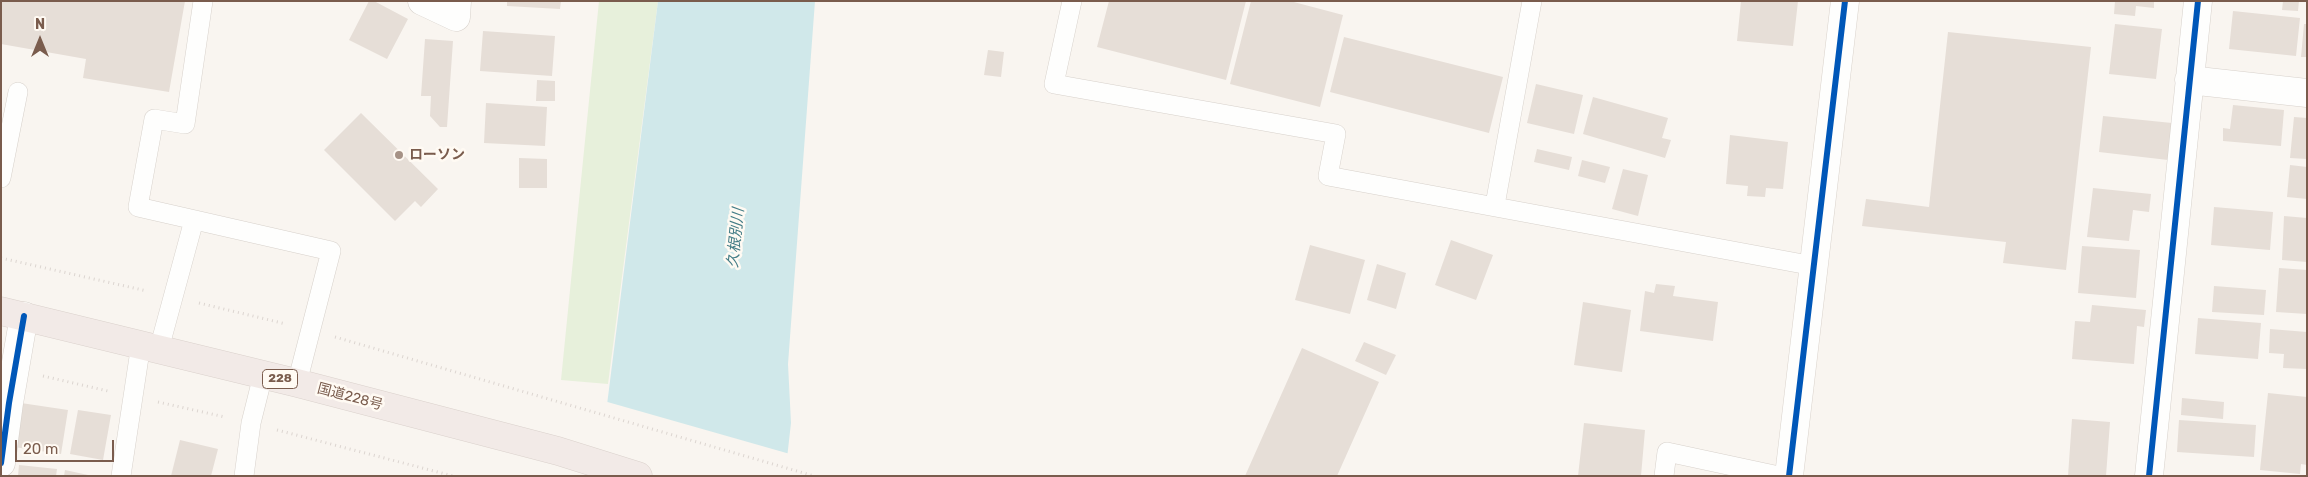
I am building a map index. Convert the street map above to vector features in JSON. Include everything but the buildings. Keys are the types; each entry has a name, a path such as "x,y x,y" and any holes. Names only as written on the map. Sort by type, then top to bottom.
{"highway":[{"name":"国道228号","path":"13,314 297,383 558,451 638,476"}],"street":[{"path":"422,1 456,18 457,1"},
{"path":"1789,476 1845,1"},
{"path":"2150,476 2198,1"},
{"path":"2189,80 2307,93"},
{"path":"1,463 8,403 13,314"}],"lane":[{"path":"202,1 185,124 154,119 138,207 331,251 297,383"},
{"path":"1072,1 1054,84 1336,134 1328,176 1814,266"},
{"path":"1495,206 1532,1"},
{"path":"1,178 18,92"},
{"path":"121,476 150,347 194,220"},
{"path":"244,476 251,423 263,375"},
{"path":"1664,476 1667,452 1779,476"}],"path":[{"path":"563,402 814,476"}],"green space":[{"path":"599,1 658,1 608,384 561,380"}],"water":[{"name":"久根別川","path":"658,1 815,1 788,364 791,423 785,476 598,476"}],"pier":[{"path":"604,401 790,454 788,476 595,476"}],"cycle path":[{"path":"1789,476 1845,1"},
{"path":"2149,476 2198,1"},
{"path":"1,463 24,316"}],"place":[{"name":"ローソン","path":"399,155"}]}
